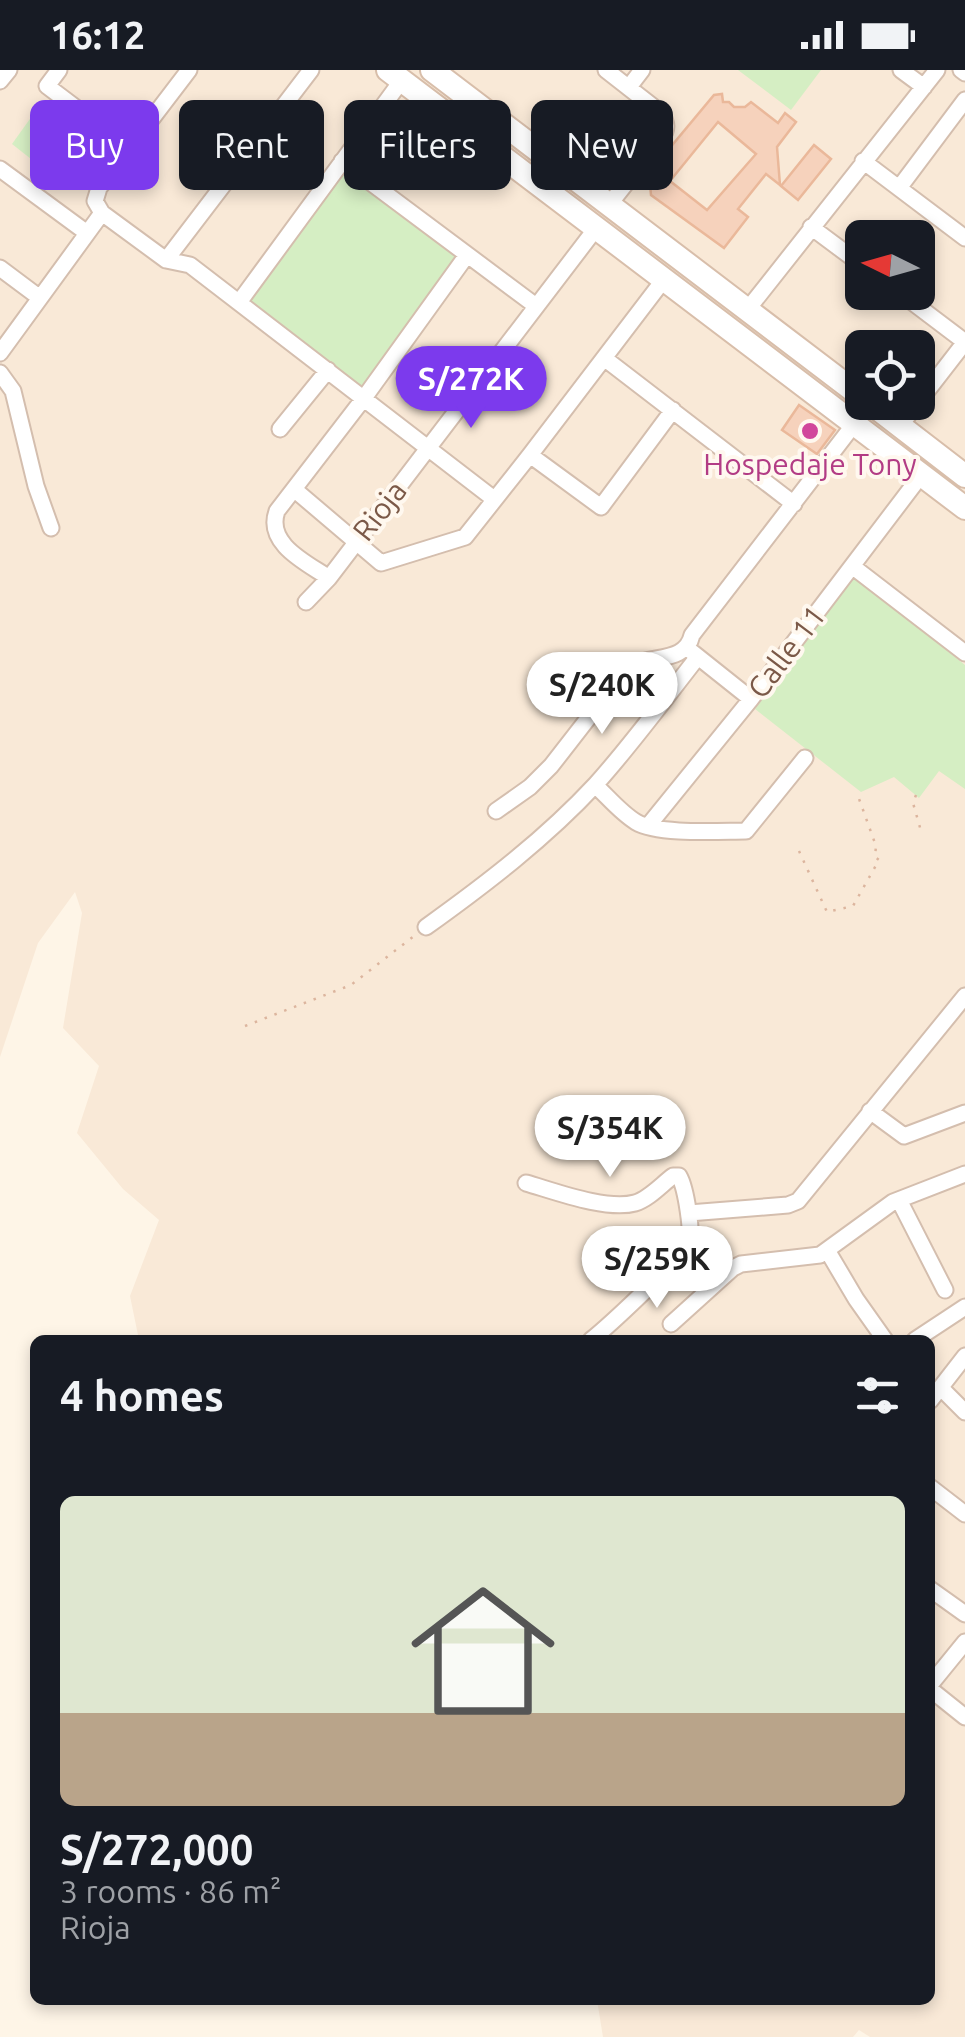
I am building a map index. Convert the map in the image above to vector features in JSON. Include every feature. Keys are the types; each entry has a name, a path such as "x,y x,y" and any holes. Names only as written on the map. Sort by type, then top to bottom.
{"main road":[{"path":"432,70 602,216 665,278 965,508"},
{"path":"395,75 602,216 748,309 845,384"},
{"path":"892,420 961,474 942,490"}],"street":[{"path":"0,82 9,70"},
{"path":"59,70 47,86 66,100"},
{"path":"159,110 189,70"},
{"path":"166,260 311,70"},
{"path":"606,70 629,87 642,70"},
{"path":"901,70 924,87"},
{"path":"748,309 937,70"},
{"path":"240,302 342,161 395,75"},
{"name":"Rioja","path":"306,602 429,448 662,139 666,121 661,113 629,87"},
{"path":"899,188 965,100"},
{"path":"342,161 536,306"},
{"path":"863,161 965,238"},
{"path":"0,169 87,233"},
{"path":"0,353 87,233 98,207 99,190"},
{"path":"98,207 166,260 190,265 494,499"},
{"path":"812,227 845,253"},
{"path":"329,578 280,540 274,520 277,511 468,255"},
{"path":"0,268 40,298"},
{"path":"295,490 381,563 465,537 665,278"},
{"path":"900,426 965,342 923,310"},
{"path":"604,358 794,504"},
{"path":"280,428 328,370"},
{"path":"0,373 13,390 36,486 51,528"},
{"path":"530,455 601,507 673,410"},
{"path":"751,699 694,651 692,635 855,424"},
{"name":"Calle 11","path":"648,826 751,699 922,474"},
{"path":"852,566 965,652"},
{"path":"426,926 542,836 595,785 694,651"},
{"path":"496,811 551,766 632,666 694,651"},
{"path":"595,785 648,826 746,831 805,758"},
{"path":"689,1213 798,1201 963,1003"},
{"path":"870,1111 904,1136 965,1112"},
{"path":"672,1324 732,1268 820,1255 898,1200 965,1174"},
{"path":"526,1183 581,1199 633,1204 673,1176 679,1176 683,1183 689,1213 689,1246 674,1265 597,1335"},
{"path":"898,1200 944,1290"},
{"path":"827,1250 881,1335"},
{"path":"923,1335 965,1307"},
{"path":"965,1356 935,1395 965,1412"},
{"path":"935,1491 965,1514"},
{"path":"935,1593 965,1614"},
{"path":"935,1681 965,1642"},
{"path":"935,1691 965,1717"}],"path":[{"path":"916,795 913,803 921,831"},
{"path":"798,851 827,912 853,906 879,860 858,796"},
{"path":"245,1026 350,985 426,926"}],"shaded area":[{"path":"0,70 965,70 965,2037 870,2037 859,2030 853,2037 603,2037 598,2005 935,2005 935,1335 138,1335 130,1296 159,1220 123,1189 77,1133 99,1066 63,1028 82,913 75,892 38,943 0,1057"}],"green space":[{"path":"738,70 821,70 791,110"},
{"path":"30,119 30,158 12,144"},
{"path":"344,167 344,190 374,190 460,257 364,392 248,300"},
{"path":"854,576 965,665 965,789 939,771 919,798 894,777 861,792 755,709"}],"building":[{"path":"722,94 723,102 734,107 745,107 751,102 778,123 785,113 796,122 777,147 780,185 766,174 738,209 748,217 724,248 651,195 651,190 673,190 673,183 707,210 756,154 718,122 673,177 673,144 714,95"},
{"path":"814,145 831,159 798,200 781,186"},
{"name":"Hospedaje Tony","path":"799,405 835,430 817,454 782,430"}],"place":[{"name":"Hospedaje Tony","path":"810,431"}]}
